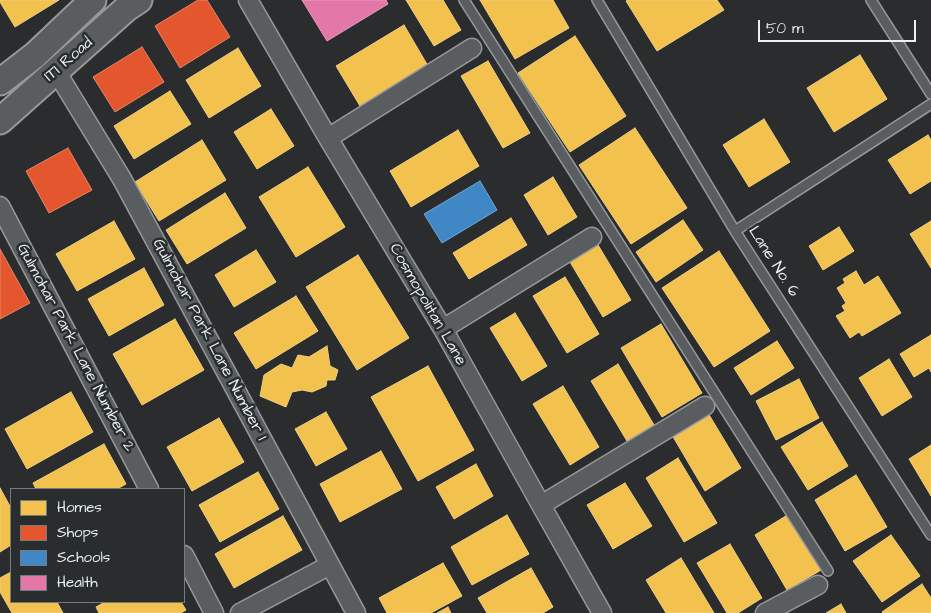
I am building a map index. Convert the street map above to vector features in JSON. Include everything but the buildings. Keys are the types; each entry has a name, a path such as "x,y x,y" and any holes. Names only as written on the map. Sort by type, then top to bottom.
{"main road":[{"name":"ITI Road","path":"0,82 36,56 93,0"},
{"name":"ITI Road","path":"0,121 127,8 139,0"}],"street":[{"name":"Cosmopolitan Lane","path":"248,0 442,329 602,613"},
{"path":"328,138 472,48"},
{"name":"Gulmohar Park Lane Number 1","path":"56,71 122,179 356,613"},
{"name":"Gulmohar Park Lane Number 2","path":"0,206 148,488"},
{"path":"442,329 592,237"},
{"path":"541,505 705,406"},
{"path":"185,557 214,613"},
{"path":"240,613 330,565"},
{"path":"765,613 823,578"}],"lane":[{"path":"464,0 823,578"},
{"name":"Lane No. 6","path":"597,0 735,231 931,535"},
{"path":"871,0 931,94"},
{"path":"735,231 931,104"}]}
